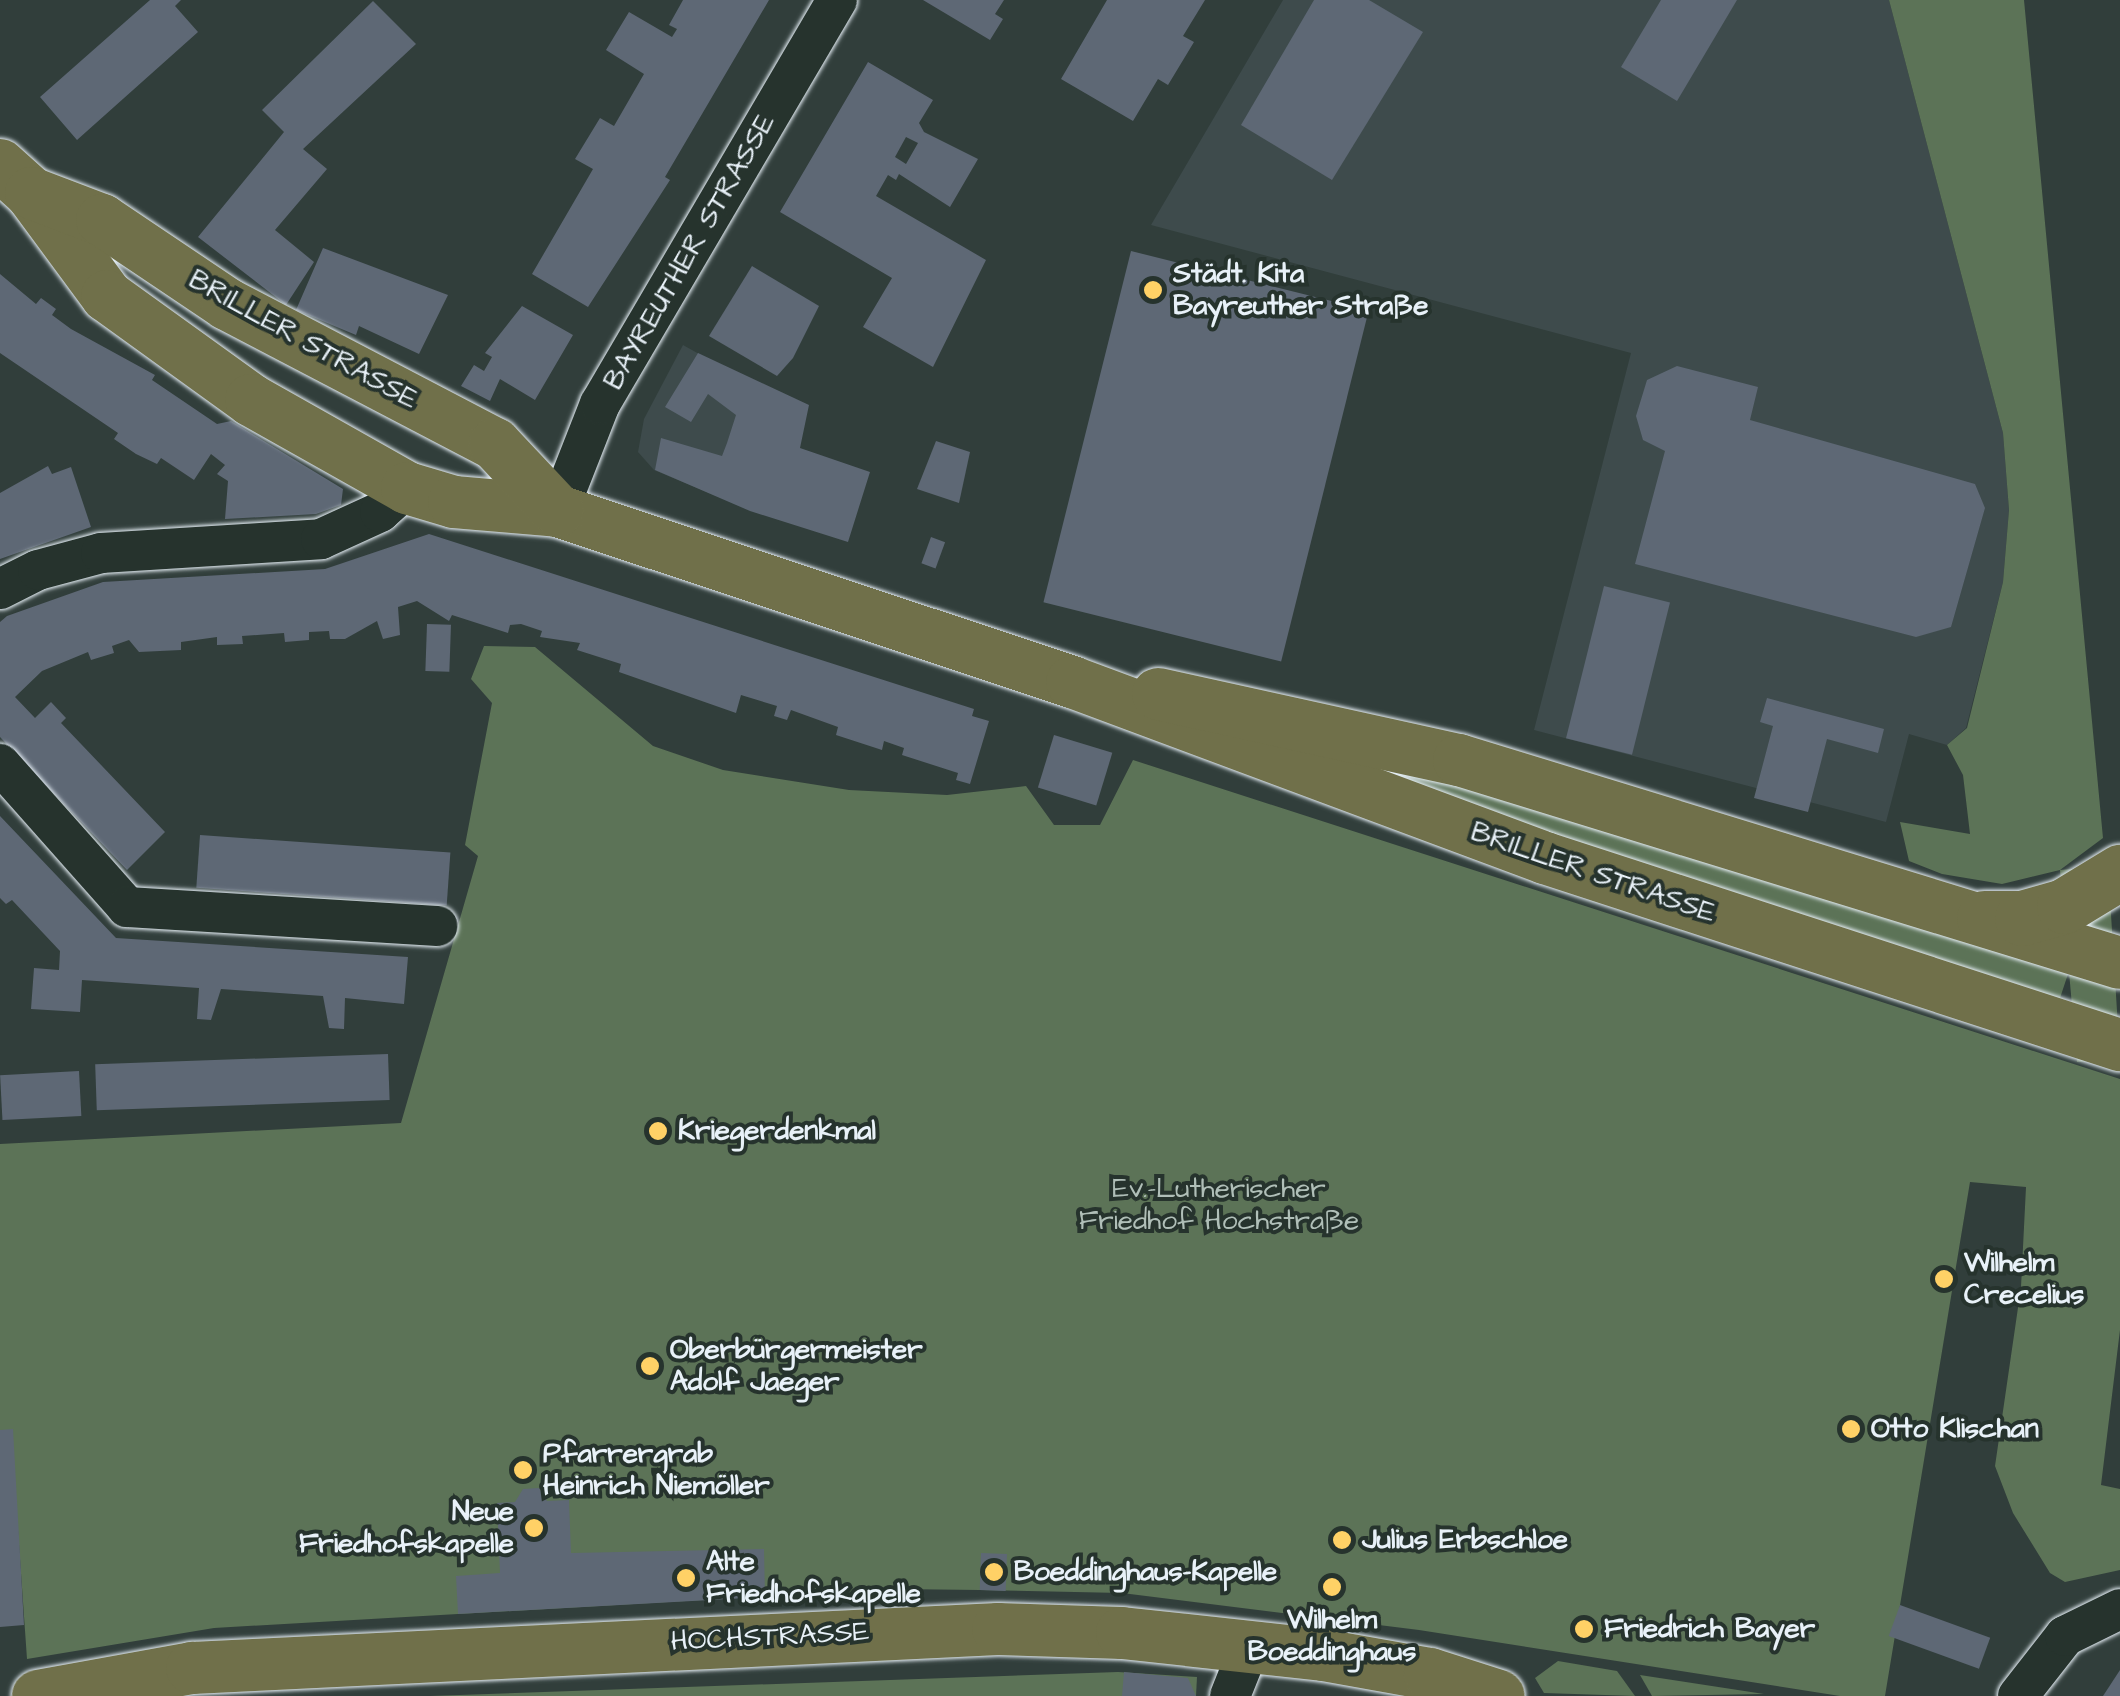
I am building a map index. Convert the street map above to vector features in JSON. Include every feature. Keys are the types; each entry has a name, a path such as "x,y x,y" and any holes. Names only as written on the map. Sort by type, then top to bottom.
{"highway":[{"path":"1984,918 2044,926 2120,872"}],"main road":[{"name":"BRILLER STRASSE","path":"15,178 102,220 227,304 496,444 558,511 1072,682 1545,858 2120,1045"},
{"name":"BRILLER STRASSE","path":"15,178 107,296 250,400 407,488"},
{"path":"407,488 444,460 464,459 558,511"},
{"name":"BRILLER STRASSE","path":"1072,682 1208,701 1459,760 1984,918"},
{"path":"2044,926 2120,963"},
{"name":"HOCHSTRASSE","path":"38,1696 192,1668 907,1630 1122,1633 1250,1646 1499,1696"}],"street":[{"name":"BAYREUTHER STRASSE","path":"558,511 600,404 837,0"},
{"path":"0,589 100,553 321,539 380,512 407,488"},
{"path":"0,764 127,907 436,926"},
{"path":"2018,1696 2066,1636 2120,1609"},
{"path":"1230,1696 1250,1646"}],"shaded area":[{"path":"1283,0 1889,0 2003,433 2009,510 2003,582 1966,728 1947,745 1909,734 1886,822 1534,730 1631,353 1151,225"},
{"path":"683,345 744,379 738,505 654,470 638,452 644,419"}],"green space":[{"path":"1889,0 2024,0 2103,838 2060,870 2002,884 1942,874 1909,861 1900,822 1970,834 1963,775 1947,745 1967,728 2003,582 2009,510 2003,433"},
{"name":"Ev.-Lutherischer Friedhof Hochstraße","path":"484,646 535,647 653,746 723,770 849,790 947,795 1026,786 1054,825 1100,825 1133,760 2120,1079 2120,1330 2101,1485 2120,1489 2120,1570 2065,1582 2050,1573 2013,1513 1995,1466 2021,1287 2026,1187 1970,1182 1885,1696 1840,1696 1419,1630 1122,1593 980,1590 896,1589 214,1628 27,1659 11,1430 0,1431 0,1144 401,1123 478,856 465,845 492,703 471,679"},
{"path":"1241,727 1532,798 2068,974 2058,1004 1515,826"},
{"path":"2108,866 2120,1059 2077,1062 2060,870"},
{"path":"1558,1661 1617,1671 1635,1696 1544,1693 1535,1678"},
{"path":"1118,1672 1197,1677 1196,1696 430,1696"},
{"path":"1640,1675 1764,1694 1652,1696"}],"building":[{"path":"150,0 181,0 175,6 198,32 77,140 40,97"},
{"path":"683,0 769,0 665,177 670,180 588,307 532,274 593,169 575,159 600,118 614,126 644,74 606,50 629,12 672,37 677,29 669,25"},
{"path":"923,0 1004,0 995,14 1003,19 990,40"},
{"path":"1107,0 1205,0 1183,36 1194,42 1168,85 1158,79 1133,121 1061,79"},
{"path":"1314,0 1369,0 1423,32 1332,180 1241,125"},
{"path":"1661,0 1737,0 1677,101 1621,67"},
{"path":"373,1 416,44 303,149 327,169 275,230 314,262 286,305 198,237 284,132 262,110"},
{"path":"868,62 933,100 919,123 924,132 978,159 950,207 899,174 896,180 888,175 876,196 986,260 933,367 863,327 892,278 780,212","holes":["906,137 918,143 906,164 895,157"]},
{"path":"323,248 448,295 419,354 359,326 356,335 296,310"},
{"path":"1131,251 1369,310 1281,662 1043,602"},
{"path":"752,266 819,306 793,358 777,376 709,336"},
{"path":"0,274 36,304 41,298 56,309 52,315 71,329 155,375 152,380 217,424 231,421 343,489 341,505 316,514 225,519 228,481 217,474 225,465 211,454 194,480 161,458 157,464 136,454 114,439 118,433 0,353"},
{"path":"522,306 573,335 535,400 500,379 490,401 461,386 474,365 484,371 492,357 485,353"},
{"path":"698,353 809,405 800,448 870,472 848,542 750,511 655,470 661,438 722,456 727,443 736,415 708,394 691,422 665,407"},
{"path":"1677,366 1758,387 1750,420 1975,484 1985,508 1951,627 1916,637 1635,564 1665,451 1643,440 1636,416 1647,380"},
{"path":"936,441 970,452 959,503 917,489"},
{"path":"48,466 52,474 71,467 91,527 0,559 0,493"},
{"path":"429,534 974,709 972,716 989,721 970,784 956,780 958,773 902,755 904,748 884,741 882,750 836,735 838,727 791,710 787,720 774,716 777,706 741,695 736,713 619,672 621,664 577,650 580,643 540,637 542,631 521,624 510,625 508,633 452,615 449,621 417,601 398,607 400,635 383,639 377,621 345,639 330,639 329,631 309,632 309,640 285,642 284,633 242,636 243,644 217,645 217,637 181,642 181,650 139,652 129,640 112,646 114,653 91,660 88,652 42,671 15,697 35,718 51,702 66,718 61,723 165,832 127,870 0,737 0,622 7,616 103,582 325,569"},
{"path":"931,537 945,542 936,568 921,563"},
{"path":"1604,586 1670,602 1632,755 1566,738"},
{"path":"427,624 451,625 449,672 425,671"},
{"path":"1767,698 1884,729 1878,753 1827,739 1808,812 1754,798 1773,726 1760,722"},
{"path":"1054,735 1112,753 1096,805 1038,788"},
{"path":"0,816 116,938 408,957 404,1004 345,998 344,1029 329,1028 323,996 221,989 211,1020 197,1019 199,988 82,980 80,1012 31,1009 34,968 59,970 60,951 12,900 6,904 0,898"},
{"path":"200,835 450,853 447,905 196,888"},
{"path":"388,1054 390,1100 97,1110 95,1064"},
{"path":"79,1071 81,1116 2,1120 0,1075"},
{"path":"13,1429 24,1625 0,1627 0,1430"},
{"path":"539,1488 547,1501 569,1500 571,1553 764,1549 765,1597 458,1614 456,1576 500,1573 497,1503 515,1502 523,1489"},
{"name":"Boeddinghaus-Kapelle","path":"981,1553 1007,1554 1006,1591 980,1590"},
{"path":"1900,1605 1990,1638 1979,1669 1889,1636"},
{"path":"2120,1670 2120,1696 2103,1696"},
{"path":"1124,1672 1188,1678 1196,1696 1122,1696"}],"place":[{"name":"Städt. Kita Bayreuther Straße","path":"1153,290"},
{"name":"Kriegerdenkmal","path":"658,1131"},
{"name":"Wilhelm Crecelius","path":"1944,1279"},
{"name":"Oberbürgermeister Adolf Jaeger","path":"650,1366"},
{"name":"Otto Klischan","path":"1851,1429"},
{"name":"Pfarrergrab Heinrich Niemöller","path":"523,1470"},
{"name":"Neue Friedhofskapelle","path":"534,1528"},
{"name":"Julius Erbschloe","path":"1342,1540"},
{"name":"Boeddinghaus-Kapelle","path":"994,1572"},
{"name":"Alte Friedhofskapelle","path":"686,1578"},
{"name":"Wilhelm Boeddinghaus","path":"1332,1587"},
{"name":"Friedrich Bayer","path":"1584,1629"}]}
